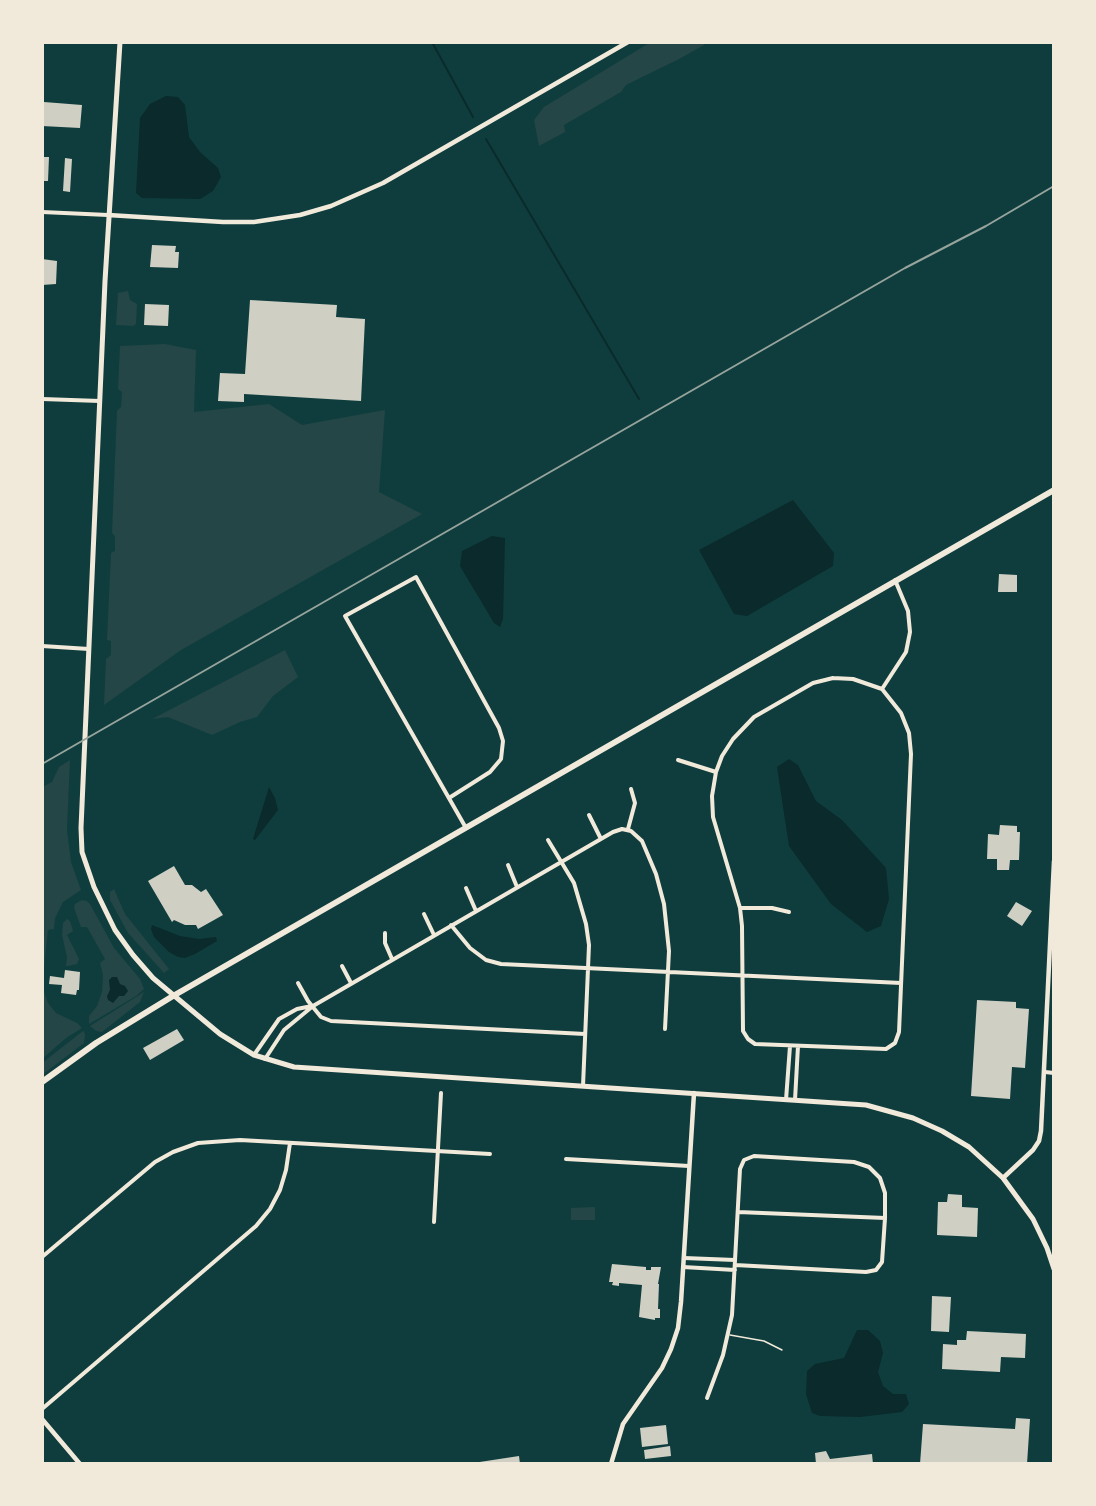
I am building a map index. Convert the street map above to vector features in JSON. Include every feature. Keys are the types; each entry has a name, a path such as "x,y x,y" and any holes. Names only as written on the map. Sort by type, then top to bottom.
{"main road":[{"path":"120,42 108,215 81,828 85,865 107,916 123,943 173,996 220,1034 265,1060 311,1069 866,1105 913,1118 963,1143 1004,1178 1033,1219 1054,1269"},
{"path":"42,1082 96,1043 173,996 895,580 1052,494"}],"street":[{"path":"42,212 238,222 285,218 331,207 383,183 628,42"},
{"path":"42,399 100,401"},
{"path":"449,798 490,772 501,759 503,741 499,728 416,577 345,616 466,828"},
{"path":"882,689 906,652 910,632 908,611 895,580"},
{"path":"42,646 89,649"},
{"path":"843,678 863,681 882,689 901,713 911,743 899,1032 891,1047 880,1050 755,1044 745,1036 743,1031 744,975 740,908 713,817 712,796 716,772 727,747 746,723 813,683 843,678"},
{"path":"678,760 716,772"},
{"path":"628,829 635,803 631,789"},
{"path":"590,815 601,839"},
{"path":"265,1060 284,1030 313,1006 617,830 628,829 636,833 642,841 660,889 668,935 664,1029"},
{"path":"548,840 574,883 584,913 589,945 583,1086"},
{"path":"1004,1178 1030,1154 1039,1142 1045,1072 1054,861"},
{"path":"508,865 517,887"},
{"path":"466,888 476,911"},
{"path":"740,908 772,908 789,912"},
{"path":"424,914 434,935"},
{"path":"451,925 478,955 496,963 901,983"},
{"path":"385,933 385,943 392,959"},
{"path":"342,966 351,983"},
{"path":"298,983 304,996 326,1020 341,1023 585,1034"},
{"path":"254,1055 279,1019 297,1009 313,1006"},
{"path":"786,1100 790,1046"},
{"path":"795,1100 798,1046"},
{"path":"1045,1072 1054,1073"},
{"path":"434,1222 441,1093"},
{"path":"611,1464 623,1424 662,1368 671,1349 680,1318 694,1093"},
{"path":"42,1257 146,1168 173,1152 193,1144 224,1140 490,1154"},
{"path":"42,1409 256,1226 270,1209 280,1191 290,1143"},
{"path":"684,1258 735,1265 871,1272 882,1262 886,1198 883,1183 873,1170 864,1165 844,1161 749,1157 741,1164 735,1265 729,1335 706,1398"},
{"path":"566,1159 689,1166"},
{"path":"738,1212 885,1218"},
{"path":"683,1267 735,1265"},
{"path":"42,1419 80,1464"}],"lane":[{"path":"729,1335 764,1341 782,1350"}],"shaded area":[{"path":"651,42 704,42 704,45 626,85 621,92 564,125 565,132 539,146 534,120 544,107"},
{"path":"166,96 178,97 185,105 189,137 200,152 218,168 221,177 213,191 200,199 142,198 136,193 140,118 150,104"},
{"path":"128,291 130,300 137,304 136,324 133,326 116,325 118,293"},
{"path":"165,344 196,350 194,412 269,404 302,425 385,410 379,492 422,514 181,650 104,705 106,659 111,655 111,641 107,640 111,553 115,551 115,536 112,533 117,411 121,407 122,392 118,389 120,346"},
{"path":"793,500 834,553 833,566 747,616 734,614 699,550"},
{"path":"492,536 505,538 503,619 500,627 494,623 460,566 462,551"},
{"path":"285,650 298,677 273,696 257,717 212,735 168,717 152,719"},
{"path":"789,759 798,765 816,801 842,820 886,868 889,899 881,926 867,932 831,904 789,846 777,767"},
{"path":"70,760 67,830 71,862 81,890 63,902 55,918 54,929 48,930 42,986 42,787 52,782 59,767"},
{"path":"269,787 278,810 255,840 253,839"},
{"path":"114,889 125,914 169,969 164,973 128,933 110,900 110,892"},
{"path":"82,900 90,904 114,948 140,979 144,989 89,1024 89,1016 97,1006 102,992 103,975 100,963 105,959 87,927 81,927 74,908 75,904"},
{"path":"67,919 73,931 67,935 79,959 77,964 66,966 67,957 62,935 63,923"},
{"path":"152,925 180,936 199,939 216,937 217,941 195,954 185,958 178,957 169,952 154,937"},
{"path":"117,977 120,984 128,991 113,1003 108,1000 107,996 110,990 109,980"},
{"path":"42,986 48,1003 56,1013 77,1023 82,1028 66,1038 42,1059"},
{"path":"144,992 140,1002 102,1032 90,1026"},
{"path":"83,1031 84,1043 42,1075 42,1063"},
{"path":"595,1207 595,1220 571,1220 571,1208"},
{"path":"857,1330 868,1330 880,1341 883,1353 878,1372 883,1386 893,1394 906,1394 909,1404 902,1412 860,1417 820,1416 812,1413 806,1394 807,1371 815,1364 844,1358"}],"building":[{"path":"44,102 82,105 80,128 42,126"},
{"path":"42,157 49,157 48,181 42,181"},
{"path":"65,158 72,159 70,192 63,191"},
{"path":"152,245 176,246 175,252 179,252 178,268 150,267"},
{"path":"42,259 57,261 56,284 42,285"},
{"path":"250,300 337,305 336,317 365,319 361,401 244,394 244,402 218,401 220,373 245,374"},
{"path":"145,304 169,305 168,326 144,325"},
{"path":"999,574 1017,575 1017,592 998,592"},
{"path":"1000,825 1017,826 1017,832 1020,832 1019,860 1010,860 1009,870 997,870 997,859 987,859 988,834 999,835"},
{"path":"174,866 185,885 192,885 201,892 206,889 223,915 198,929 196,925 185,925 174,920 172,922 148,881"},
{"path":"1016,902 1032,911 1022,926 1007,916"},
{"path":"65,970 80,972 79,990 76,995 61,993 62,985 49,984 50,976 64,978"},
{"path":"977,1000 1016,1002 1016,1008 1029,1009 1025,1068 1012,1067 1010,1099 971,1096"},
{"path":"177,1029 184,1040 150,1060 143,1048"},
{"path":"948,1194 962,1195 962,1207 978,1208 977,1237 937,1235 938,1202 947,1202"},
{"path":"612,1264 646,1267 646,1270 651,1270 651,1267 661,1267 658,1284 660,1318 655,1318 655,1320 639,1317 642,1285 619,1283 619,1286 612,1285 613,1282 609,1282"},
{"path":"932,1296 951,1297 949,1332 931,1331"},
{"path":"967,1331 1026,1334 1025,1358 1001,1357 1000,1372 942,1369 943,1344 957,1345 957,1340 966,1340"},
{"path":"1016,1418 1030,1419 1027,1464 920,1464 923,1424 1015,1429"},
{"path":"666,1425 668,1444 642,1447 640,1428"},
{"path":"670,1446 671,1456 645,1459 644,1450"},
{"path":"826,1451 830,1459 872,1454 873,1464 816,1464 815,1453"},
{"path":"519,1456 520,1464 473,1464 473,1463"}],"waterway":[{"path":"432,42 473,117"},
{"path":"486,139 639,399"}],"railway":[{"path":"42,764 905,268 986,226 1054,186"}]}
